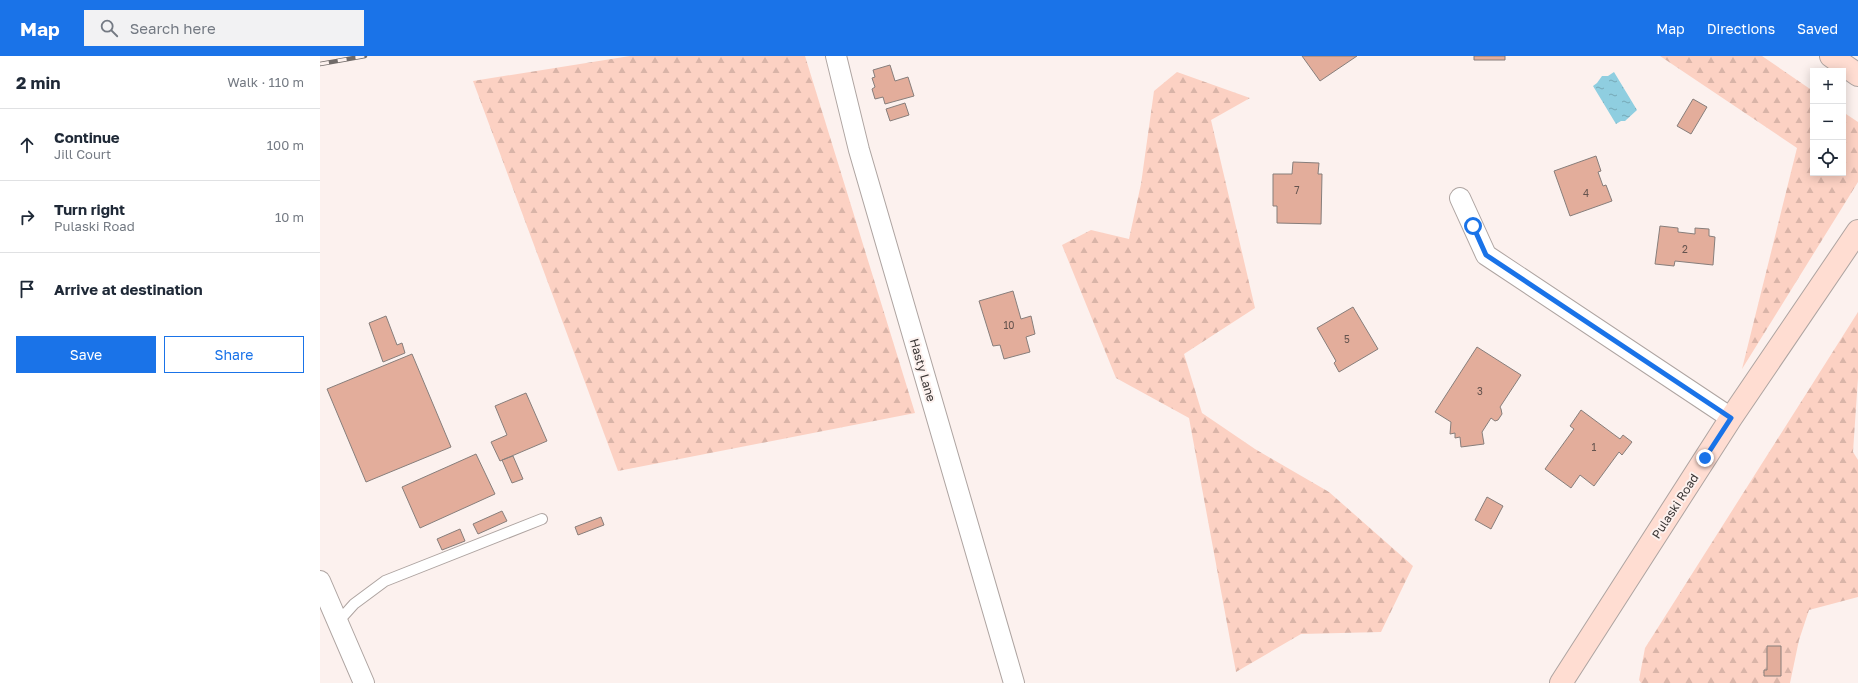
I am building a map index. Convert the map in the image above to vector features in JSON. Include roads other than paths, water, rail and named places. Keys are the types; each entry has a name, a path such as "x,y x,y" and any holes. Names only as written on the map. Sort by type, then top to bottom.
{"main road":[{"path":"1831,56 1858,75"},
{"name":"Pulaski Road","path":"1561,683 1731,418 1858,231"}],"street":[{"name":"Hasty Lane","path":"836,56 859,150 1014,683"},
{"path":"1460,198 1486,255 1731,418"},
{"path":"320,582 364,683"}],"lane":[{"path":"337,623 354,604 385,581 542,519"}],"water":[{"path":"1614,72 1637,110 1625,121 1621,121 1616,124 1593,86 1602,76 1608,76"}],"railway":[{"path":"320,64 365,56"}]}
